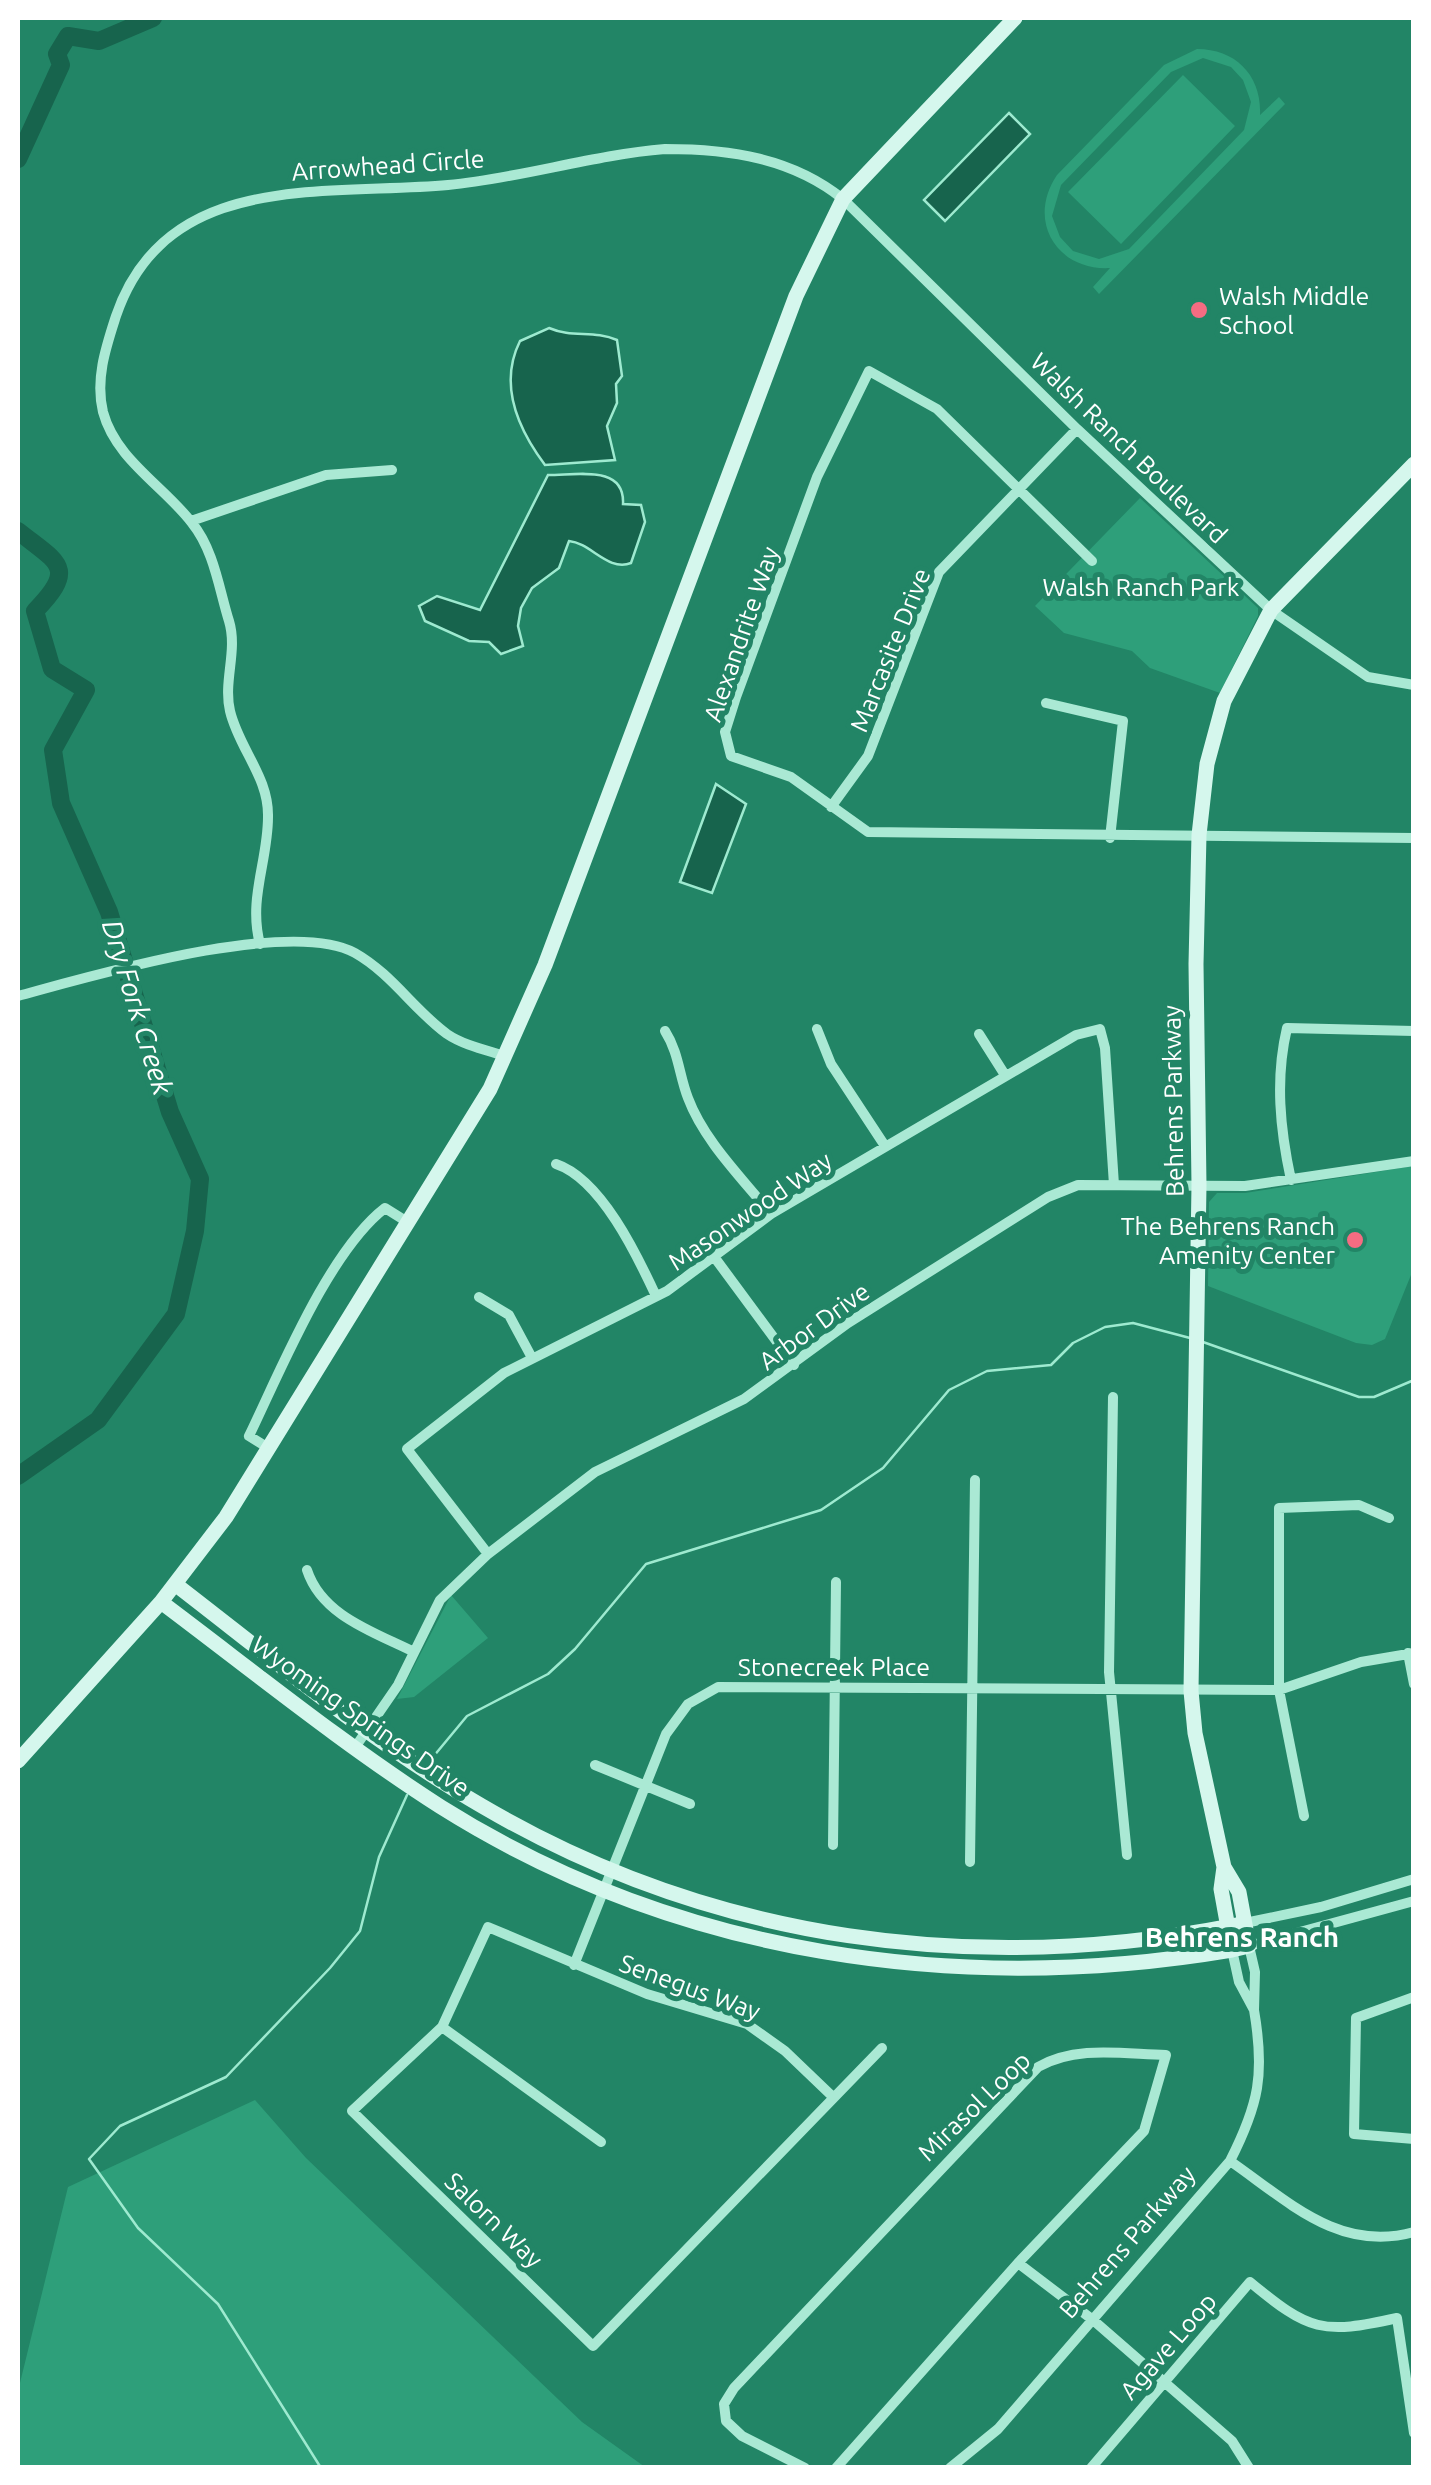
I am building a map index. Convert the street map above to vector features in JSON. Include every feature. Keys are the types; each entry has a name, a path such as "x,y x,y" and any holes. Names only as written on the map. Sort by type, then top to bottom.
{"street":[{"path":"18,1761 161,1602 270,1449 490,1089 544,965 796,296 844,199 1015,18"},
{"name":"Arrowhead Circle","path":"260,944 255,904 268,810 264,785 231,714 227,690 230,626 210,558 191,521 152,484 114,436 103,410 100,380 106,348 129,281 148,254 196,220 292,190 446,185 665,149 775,161 814,176 844,199"},
{"name":"Walsh Ranch Boulevard","path":"844,199 1077,429 1271,610 1368,677 1414,685"},
{"name":"Alexandrite Way","path":"1092,560 937,409 869,370 817,477 724,732 732,756 792,777 868,832 1110,838 1414,838"},
{"name":"Marcasite Drive","path":"831,807 868,756 939,572 1077,429"},
{"name":"Behrens Parkway","path":"1254,2010 1242,1991 1227,1926 1221,1889 1224,1866 1195,1732 1192,1690 1200,1185 1196,964 1200,835 1207,764 1224,701 1271,610 1414,464"},
{"path":"191,521 326,475 392,470"},
{"path":"1046,703 1123,721 1110,838"},
{"path":"18,996 180,958 260,944 322,942 352,952 384,973 448,1034 504,1056"},
{"path":"1291,1180 1281,1136 1280,1059 1287,1028 1414,1030"},
{"path":"817,1029 831,1064 885,1146"},
{"name":"Masonwood Way","path":"488,1554 408,1449 531,1356 656,1296 771,1214 1076,1035 1100,1029 1105,1048 1114,1185"},
{"path":"665,1031 675,1047 687,1096 698,1117 771,1214"},
{"path":"979,1034 1005,1075"},
{"name":"Arbor Drive","path":"356,1746 448,1590 488,1554 594,1472 716,1414 794,1365 848,1322 1048,1197 1078,1185 1291,1180 1414,1160"},
{"path":"556,1164 578,1174 590,1188 632,1248 656,1296"},
{"path":"270,1449 249,1436 337,1268 372,1218 385,1208 409,1222"},
{"path":"714,1258 794,1365"},
{"path":"478,1298 508,1315 531,1356"},
{"path":"1113,1397 1110,1690 1128,1856"},
{"path":"970,1862 975,1480"},
{"path":"1304,1816 1279,1690 1279,1508 1359,1505 1389,1518"},
{"path":"307,1570 313,1588 342,1615 414,1652"},
{"path":"833,1845 836,1582"},
{"name":"Wyoming Springs Drive","path":"175,1584 452,1788 609,1870 683,1897 802,1929 974,1950 1111,1946 1199,1935 1321,1907 1414,1879"},
{"name":"Wyoming Springs Drive","path":"161,1602 384,1769 443,1808 602,1889 712,1928 778,1945 913,1966 984,1970 1118,1968 1250,1946 1414,1901"},
{"path":"1411,1653 1414,1684"},
{"name":"Stonecreek Place","path":"609,1870 676,1716 707,1692 730,1686 1279,1690 1361,1662 1411,1653"},
{"path":"596,1766 690,1804"},
{"name":"Behrens Parkway","path":"950,2468 998,2429 1230,2162 1254,2114 1261,2060 1254,2010 1256,1972 1235,1882 1224,1866"},
{"path":"574,1965 609,1870"},
{"name":"Salorn Way","path":"574,1965 488,1928 442,2027 352,2112 593,2346 832,2096"},
{"name":"Senegus Way","path":"574,1965 647,1994 747,2024 786,2051 832,2096"},
{"path":"1414,1998 1356,2018 1354,2134 1414,2139"},
{"path":"442,2027 601,2142"},
{"path":"832,2096 882,2048"},
{"name":"Mirasol Loop","path":"805,2468 742,2436 726,2421 724,2404 734,2388 1038,2067 1059,2054 1166,2055 1144,2132 1018,2263 836,2468"},
{"path":"1230,2162 1344,2235 1370,2240 1414,2232"},
{"path":"1018,2263 1092,2320 1160,2384 1232,2440 1248,2468"},
{"name":"Agave Loop","path":"1091,2468 1250,2282 1306,2324 1345,2330 1397,2318 1414,2433"}],"green space":[{"path":"1197,49 1224,54 1244,67 1251,77 1260,115 1279,97 1285,104 1099,294 1093,287 1110,268 1075,261 1052,240 1046,225 1048,192 1057,175 1164,65","holes":["1203,58 1231,67 1243,80 1251,102 1244,130 1129,249 1099,259 1073,251 1060,237 1052,216 1061,185 1171,72"]},
{"path":"1183,75 1235,126 1121,244 1068,192"},
{"name":"Walsh Ranch Park","path":"1140,498 1258,608 1258,616 1220,693 1150,668 1132,651 1064,633 1035,606"},
{"path":"1413,1166 1413,1270 1385,1339 1372,1345 1356,1343 1208,1286 1209,1202 1217,1193 1245,1193"},
{"path":"451,1595 488,1638 414,1697 397,1699"},
{"path":"255,2100 306,2158 582,2422 645,2467 18,2467 18,2391 68,2187"}],"shaded area":[{"path":"1009,113 1030,134 945,221 924,200"},
{"path":"549,328 617,340 622,376 616,384 617,403 607,426 615,460 545,465 519,422 511,390 514,357 520,341"},
{"path":"548,475 608,478 622,492 623,504 641,505 645,522 631,563 615,564 569,541 559,568 532,588 521,608 518,626 523,646 501,654 489,642 469,641 425,621 419,606 437,596 480,610"},
{"path":"716,784 746,804 712,893 680,882"}],"waterway":[{"name":"Dry Fork Creek","path":"18,159 61,65 57,54 68,36 99,41 153,18"},
{"name":"Dry Fork Creek","path":"18,531 58,566 56,584 35,611 52,669 86,690 53,750 61,803 109,912 170,1112 200,1179 195,1231 176,1314 98,1420 18,1476"},
{"path":"428,1763 467,1716 548,1674 575,1649 646,1564 821,1510 883,1468 949,1390 987,1371 1051,1365 1073,1343 1105,1327 1133,1323 1190,1338"},
{"path":"1203,1342 1359,1397 1374,1397 1414,1380"},
{"path":"321,2468 218,2304 138,2228 89,2159 120,2126 226,2077 330,1968 360,1931 379,1857 407,1795"}],"place":[{"name":"Walsh Middle School","path":"1199,310"},
{"name":"The Behrens Ranch Amenity Center","path":"1355,1240"}],"district":[{"name":"Behrens Ranch","path":"1242,1936"}]}
